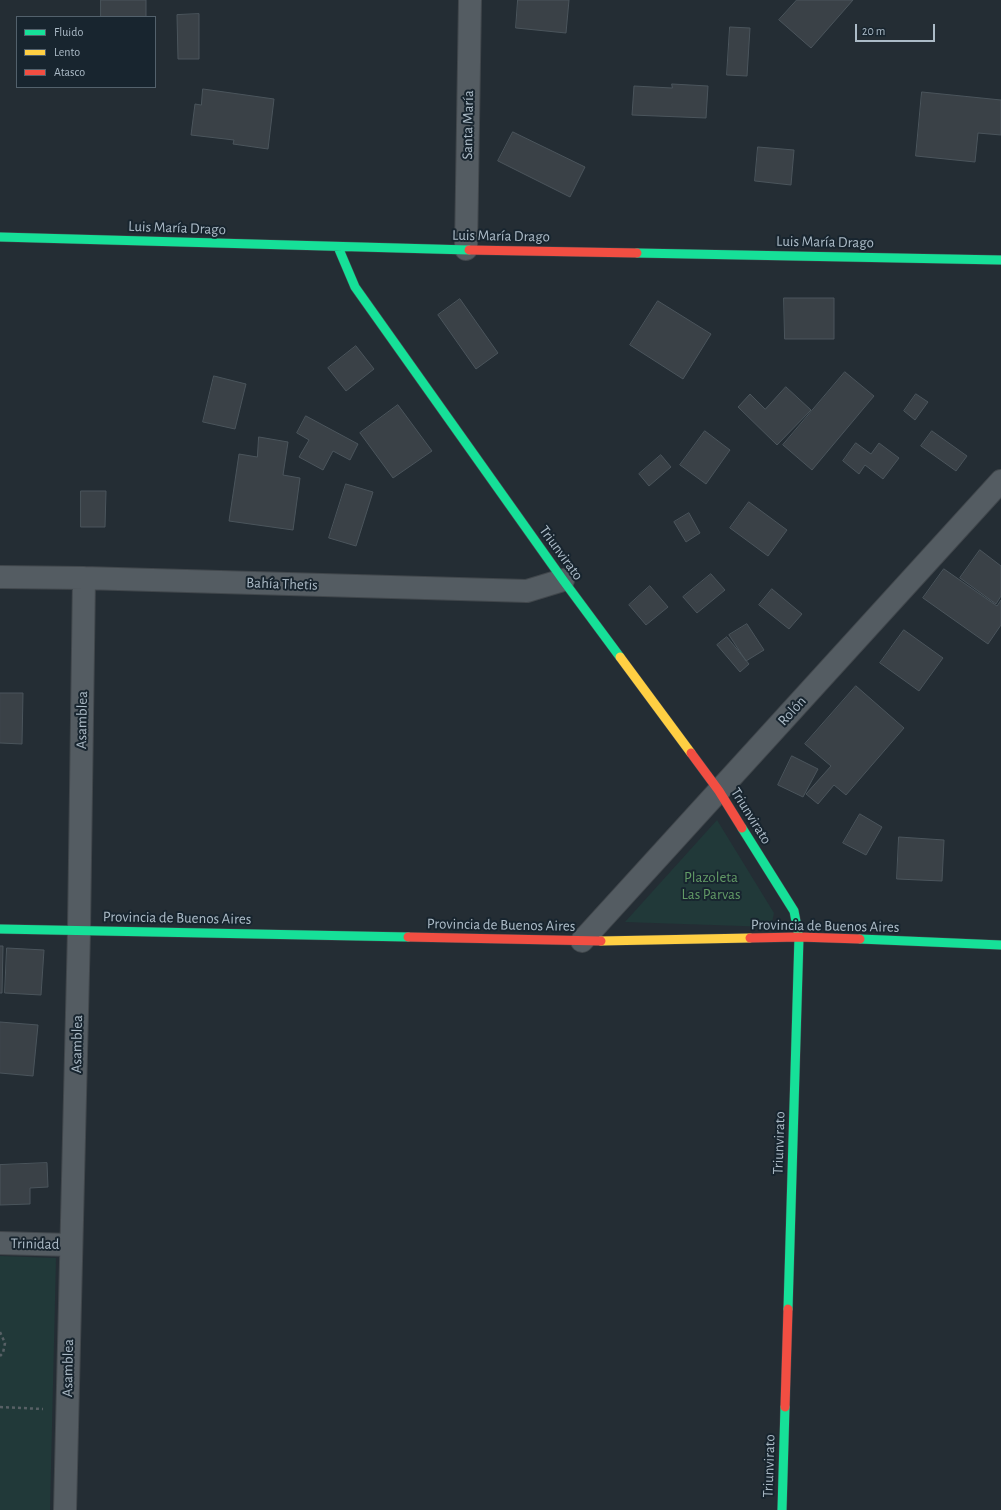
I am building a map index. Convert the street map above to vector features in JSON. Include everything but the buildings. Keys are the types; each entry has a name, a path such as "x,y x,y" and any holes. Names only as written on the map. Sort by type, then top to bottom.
{"street":[{"name":"Santa María","path":"466,249 470,0"},
{"name":"Luis María Drago","path":"0,237 338,247 1001,260"},
{"name":"Triunvirato","path":"338,247 355,287 563,580 719,791 794,911 799,937 782,1510"},
{"name":"Rolón","path":"582,941 1001,481"},
{"name":"Bahía Thetis","path":"0,577 84,578 527,591 563,580"},
{"name":"Asamblea","path":"65,1510 80,930 84,578"},
{"name":"Provincia de Buenos Aires","path":"0,928 582,941 799,937 1001,945"},
{"name":"Trinidad","path":"0,1243 71,1245"}],"path":[{"path":"0,1332 5,1343 5,1348 0,1356"},
{"path":"0,1408 67,1409"}],"green space":[{"name":"Plazoleta Las Parvas","path":"717,820 774,913 771,927 625,922"},
{"path":"0,1256 56,1258 50,1510 0,1510"}],"traffic: fast":[{"path":"0,237 469,250"},
{"path":"338,247 355,287 563,580 620,657"},
{"path":"637,253 1001,260"},
{"path":"742,828 794,911 799,937 788,1309"},
{"path":"0,929 408,937"},
{"path":"860,939 1001,945"},
{"path":"782,1510 785,1407"}],"traffic: slow":[{"path":"620,657 691,753"},
{"path":"601,941 750,938"}],"traffic: jam":[{"path":"469,250 637,253"},
{"path":"691,753 719,791 742,828"},
{"path":"408,937 601,941"},
{"path":"750,938 799,937 860,939"},
{"path":"785,1407 788,1309"}]}
